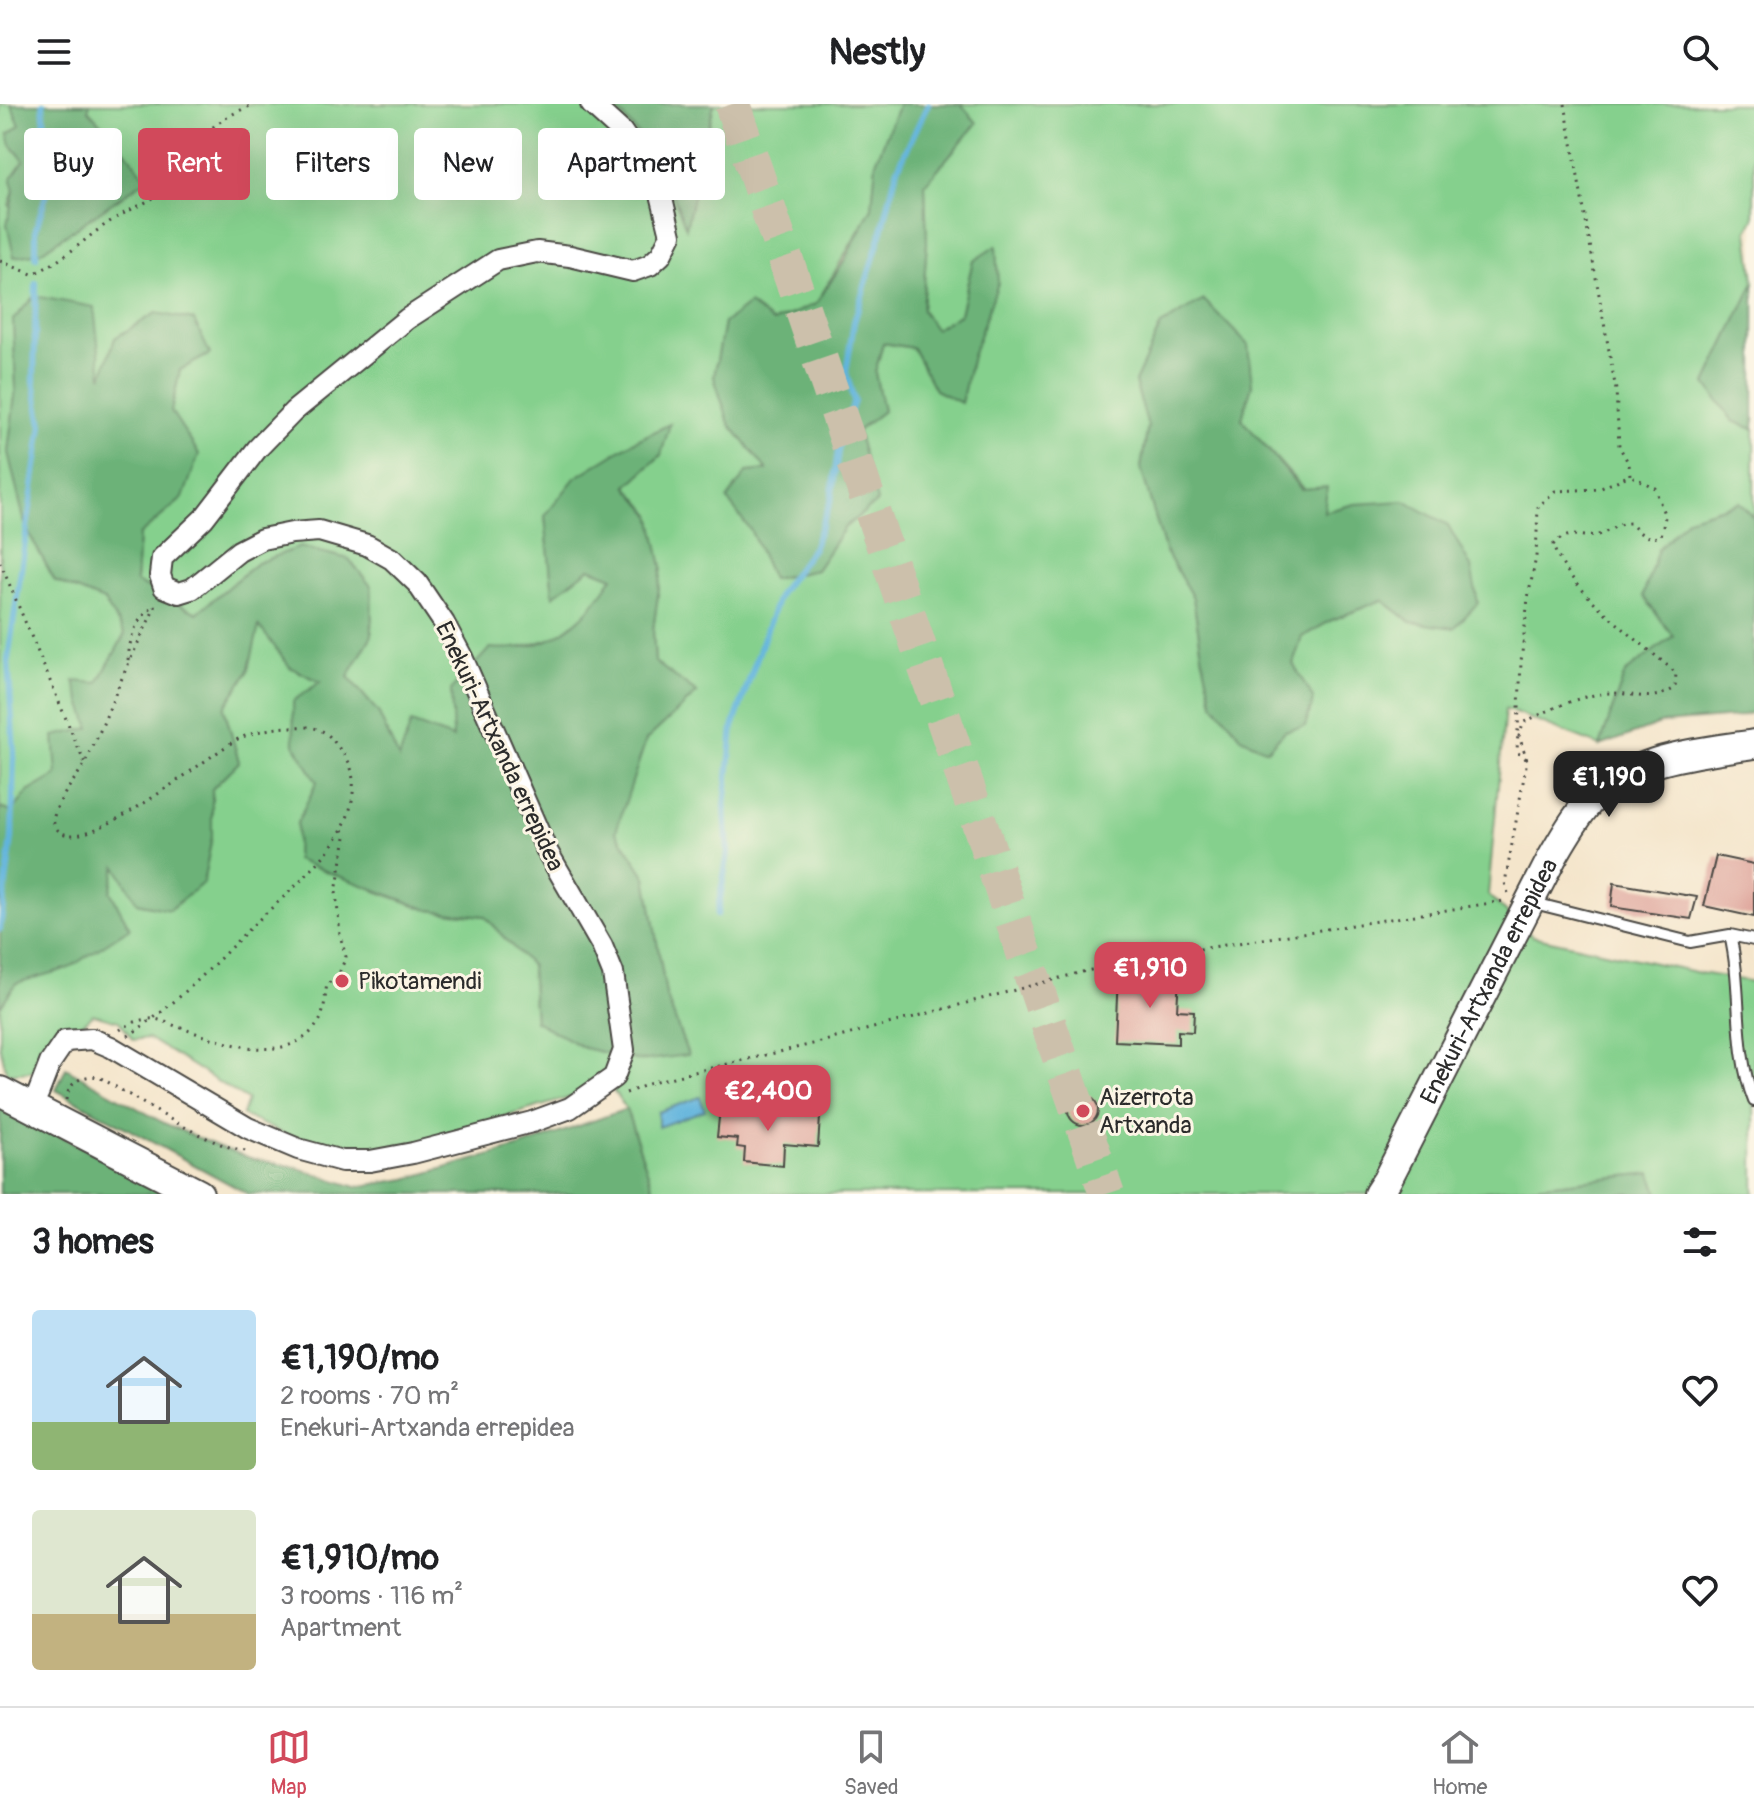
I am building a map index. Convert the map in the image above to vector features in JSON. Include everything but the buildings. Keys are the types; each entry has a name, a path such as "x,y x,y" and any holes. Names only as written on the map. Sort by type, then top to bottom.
{"street":[{"path":"159,597 162,558 204,518 257,449 294,411 407,319 498,260 537,252 570,256 633,271 650,265 661,255 671,235 659,186 622,132 591,104"},
{"name":"Enekuri-Artxanda errepidea","path":"35,1100 50,1063 65,1041 92,1039 111,1047 248,1128 298,1149 342,1161 370,1161 532,1122 570,1108 614,1077 624,1050 613,973 602,946 547,851 462,657 417,583 392,559 367,545 319,531 262,539 239,551 192,589 159,597"},
{"name":"Enekuri-Artxanda errepidea","path":"1378,1194 1522,900 1578,816 1607,786 1643,766 1754,744"},
{"path":"0,1091 35,1100 199,1194"}],"lane":[{"path":"1522,900 1690,942 1730,935 1754,940"},
{"path":"1730,935 1735,956 1739,1024 1754,1101"}],"path":[{"path":"0,261 32,274 52,267 112,220 169,187 211,129 235,112 255,104"},
{"path":"1565,104 1616,390 1619,446 1629,464 1630,475"},
{"path":"1527,760 1517,752 1518,702 1528,598 1536,557 1538,507 1555,491 1599,489 1630,475"},
{"path":"1522,900 1508,893 1505,883 1527,760 1519,736 1524,722 1602,693 1660,697 1675,688 1676,673 1574,583 1556,556 1553,545 1559,539 1576,534 1595,536 1621,523 1630,523 1643,537 1653,539 1661,536 1665,517 1655,488 1630,475"},
{"path":"0,562 85,764"},
{"path":"159,597 85,764 59,804 53,818 55,827 69,836 112,824 210,755 242,737 277,727 313,726 331,737 351,766 353,793 342,827 320,862 193,988 154,1019 120,1041 119,1031 123,1027 154,1019 233,1045 266,1049 285,1046 306,1036 321,1018 327,984 337,978 346,957 340,935 336,892 346,837 342,827"},
{"path":"128,663 130,640 135,628 159,597"},
{"path":"619,1097 656,1081 817,1043 1086,971 1189,951 1522,900"},
{"path":"67,1108 69,1087 90,1075 99,1077 202,1135 240,1151 252,1151"}],"green space":[{"path":"0,104 11,104 20,125 11,145 24,160 11,179 14,191 9,205 39,253 111,200 122,200 122,128 104,128 87,110 90,104 610,104 633,128 538,128 538,200 676,200 686,226 692,200 725,200 725,128 708,128 714,104 899,104 876,162 872,208 816,304 773,322 724,323 714,377 729,423 768,470 728,499 751,531 773,579 816,570 845,527 877,502 857,431 883,411 875,373 883,343 913,348 935,390 961,402 972,356 973,261 960,314 935,330 922,310 927,242 925,184 977,123 961,104 1754,104 1754,219 1748,231 1754,283 1706,384 1733,421 1754,429 1754,518 1739,502 1688,518 1674,636 1625,673 1600,746 1505,709 1488,895 1532,936 1754,982 1754,1194 1658,1194 1651,1173 1465,1194 655,1194 626,1109 602,1074 579,1095 418,1142 346,1154 313,1147 242,1115 247,1100 148,1038 133,1040 119,1021 93,1014 78,1028 57,1035 40,1071 7,1074 0,1047 0,1007 16,983 69,967 110,891 116,865 137,903 169,910 203,883 212,837 212,789 239,762 224,708 248,672 259,625 290,667 321,682 294,744 317,782 297,823 375,891 429,910 484,916 531,966 535,1021 688,1055 666,995 646,877 615,831 646,740 697,693 655,662 653,630 662,567 651,515 627,486 661,455 545,516 553,595 590,568 613,577 594,607 559,636 513,650 453,739 399,760 378,712 348,677 372,635 371,586 257,563 197,613 136,582 139,535 183,498 171,412 180,370 156,313 115,338 102,379 13,320 16,387 8,452 26,528 55,581 104,601 125,634 98,683 90,729 57,775 28,792 12,813 0,808","holes":["1161,325 1252,385 1241,419 1324,512 1355,504 1411,622 1382,600 1332,620 1302,637 1293,664 1313,699 1267,750 1203,660 1193,598 1165,550 1141,468 1148,426 1135,382"]},
{"path":"11,104 90,104 88,110 105,128 24,128 24,160 11,145 8,134 20,125"},
{"path":"610,104 714,104 709,128 633,128"},
{"path":"899,104 961,104 977,123 925,184 927,242 922,310 935,329 960,314 973,261 996,246 998,283 972,356 961,403 935,390 913,348 883,343 875,373 883,411 857,431 877,502 845,527 816,570 772,579 751,531 727,499 747,472 767,470 729,423 714,377 724,323 749,304 773,322 816,304 844,261 872,208 876,162"},
{"path":"122,147 138,167 138,185 122,196"},
{"path":"24,160 24,200 116,200 39,253 14,257 7,224 14,191 11,179"},
{"path":"675,200 692,200 686,228"},
{"path":"1754,283 1754,429 1733,421 1706,384"},
{"path":"34,296 94,307 102,377 115,338 156,313 194,320 210,354 180,370 171,411 199,454 183,498 139,535 136,582 197,613 257,563 300,547 349,559 371,586 372,635 348,677 378,712 399,759 411,723 453,738 451,690 490,648 530,646 547,640 576,622 602,594 613,577 590,568 553,596 545,516 575,478 631,443 670,424 661,455 627,486 651,514 662,567 653,630 655,662 697,693 646,740 616,831 646,877 666,995 688,1055 640,1061 584,1048 535,1021 531,966 484,916 429,910 296,860 297,823 317,782 294,744 293,701 320,682 290,667 259,626 248,672 224,708 239,762 212,789 212,837 203,883 169,910 137,903 116,866 110,891 130,928 69,968 16,983 0,1007 0,808 12,812 28,792 57,775 54,736 90,728 74,681 98,683 125,634 104,601 55,581 26,528 8,452 16,387 13,320"},
{"path":"1204,300 1248,345 1252,385 1242,419 1301,489 1327,487 1324,512 1355,504 1405,501 1448,525 1471,567 1478,603 1454,628 1411,622 1382,600 1332,620 1302,637 1293,664 1314,699 1305,726 1285,731 1267,750 1243,739 1213,703 1193,598 1165,550 1141,468 1148,426 1135,382 1161,325"},
{"path":"1739,502 1754,518 1754,712 1736,717 1663,723 1600,746 1625,673 1673,636 1643,596 1658,549 1688,518"},
{"path":"66,1068 164,1123 217,1146 356,1187 406,1179 520,1147 626,1109 655,1194 248,1194 56,1090"},
{"path":"0,1105 174,1194 0,1194"},
{"path":"1651,1173 1658,1194 1465,1194"}],"water":[{"path":"700,1097 705,1110 658,1127 658,1112"}],"waterway":[{"path":"36,258 36,228 56,163 55,146 45,129 43,104"},
{"path":"717,915 728,853 725,807 733,727 779,594 813,548 831,500 839,444 854,401 846,372 854,322 897,170 928,104"},
{"path":"0,929 12,838 14,753 8,659 42,425 34,381 36,283"}],"tunnel":[{"path":"732,104 1107,1194"}],"place":[{"name":"Pikotamendi","path":"342,981"},
{"name":"Aizerrota Artxanda","path":"1083,1111"}]}
